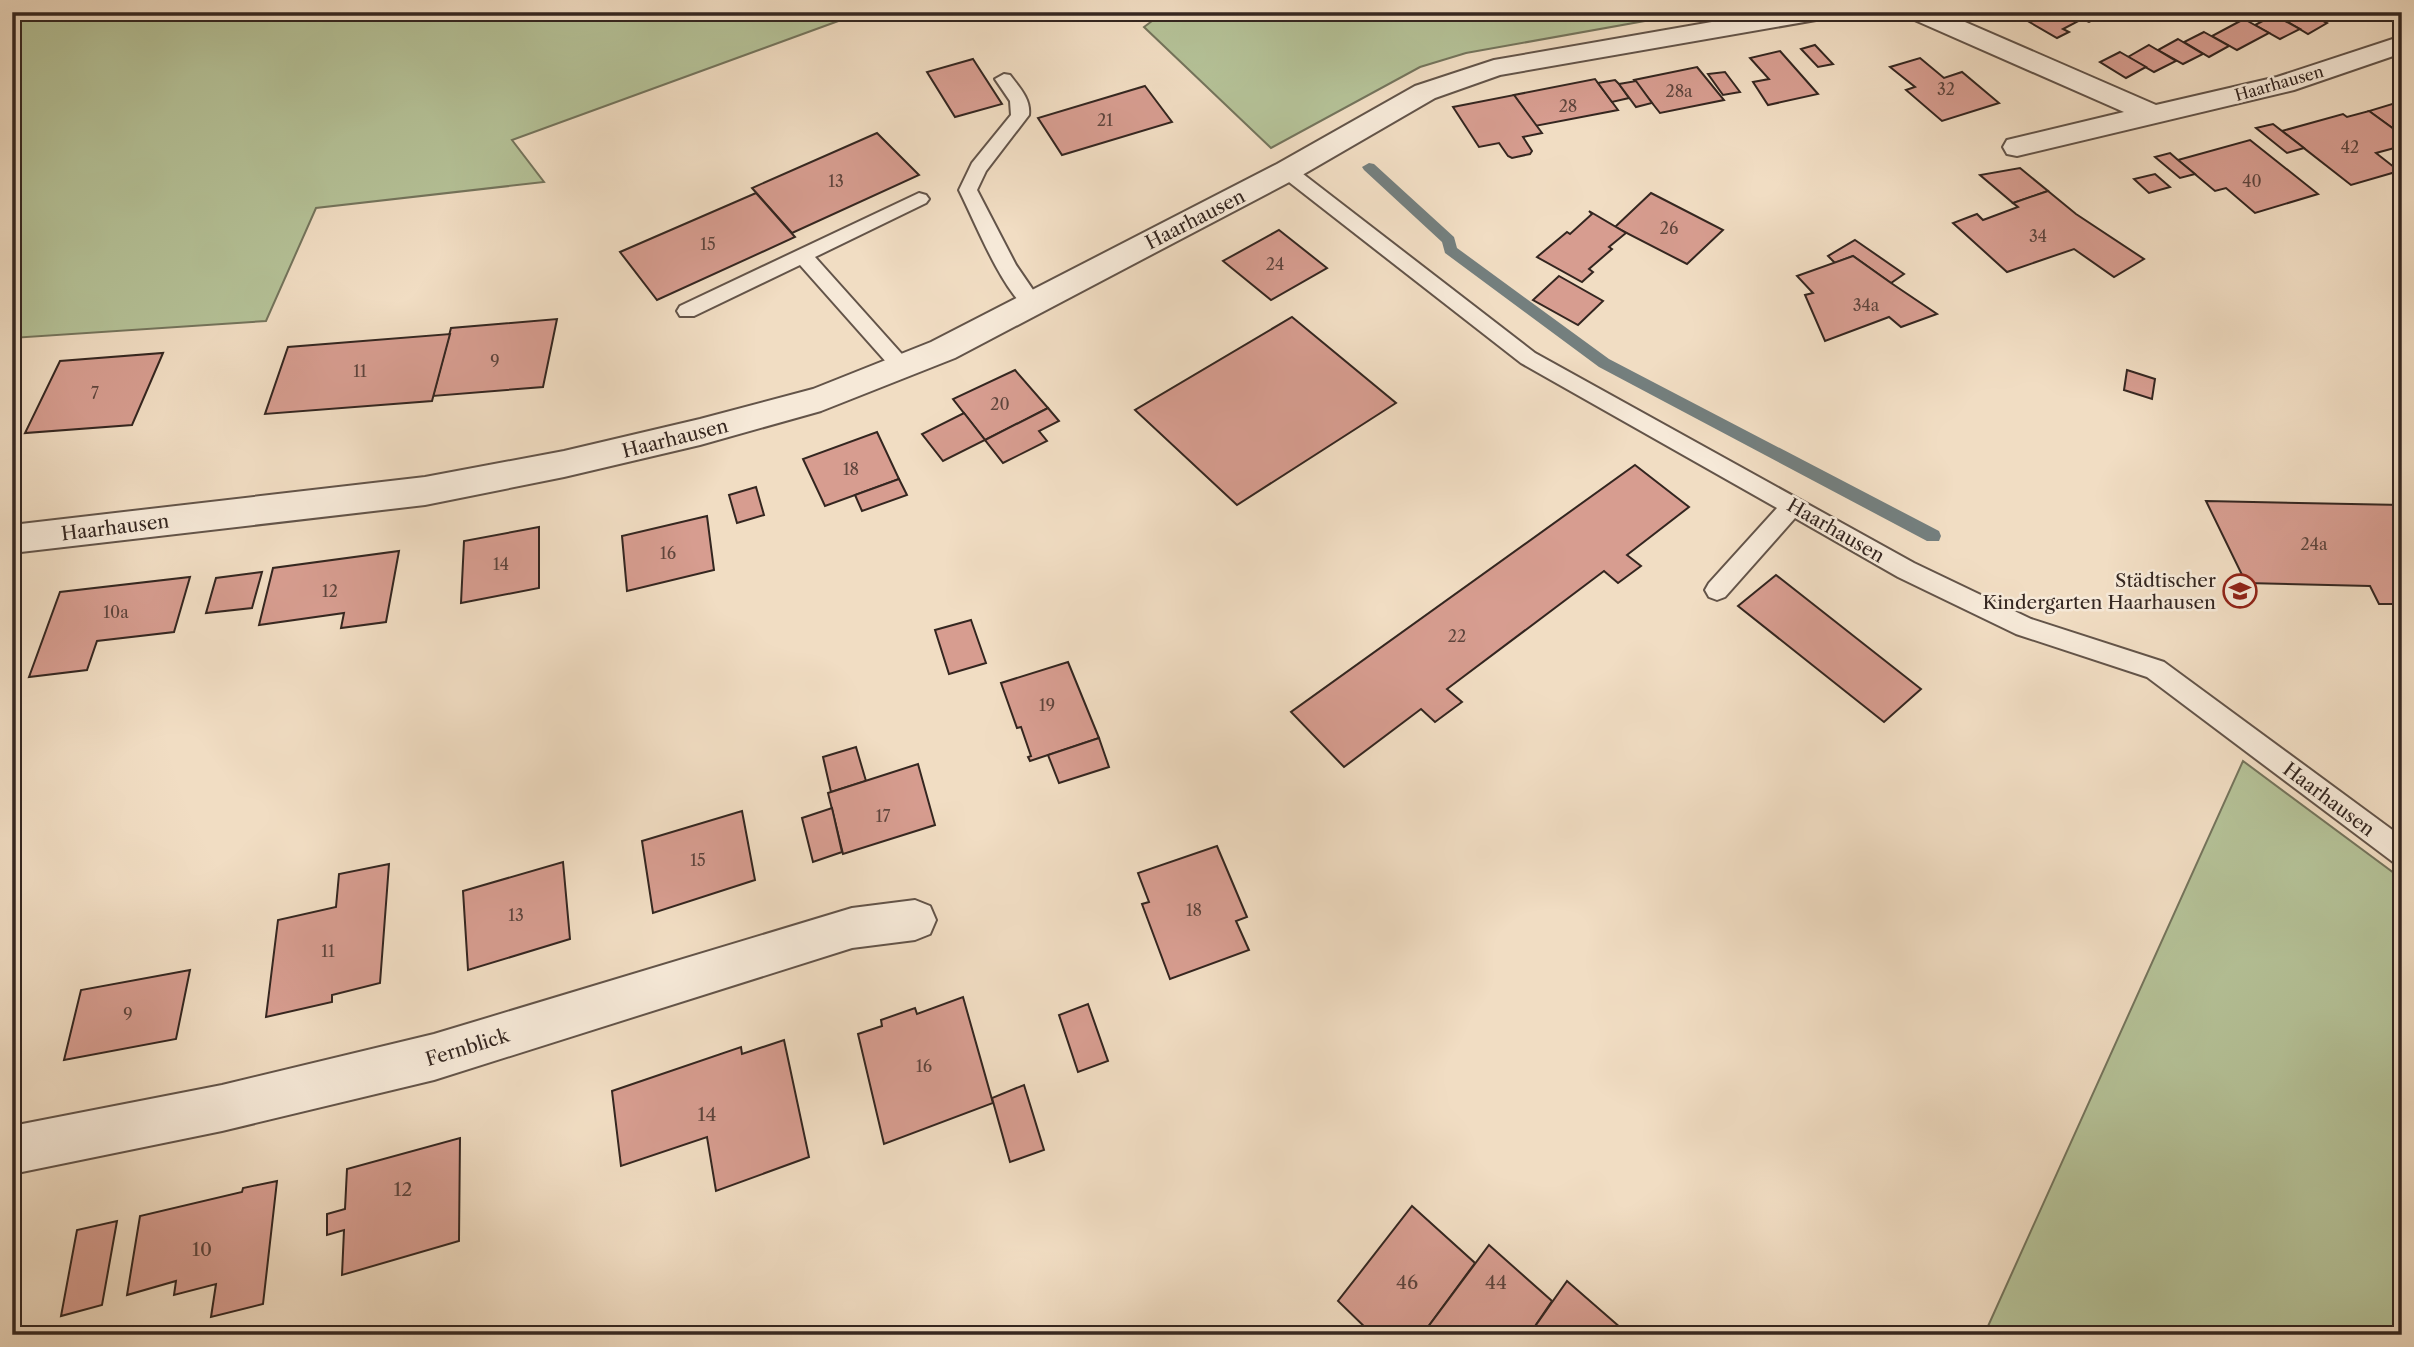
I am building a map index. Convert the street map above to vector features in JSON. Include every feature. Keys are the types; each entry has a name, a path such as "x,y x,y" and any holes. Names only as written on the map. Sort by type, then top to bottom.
{"street":[{"name":"Haarhausen","path":"12,539 425,491 539,469 700,432 821,399 943,350 1287,171 1425,92 1494,68 1816,12"},
{"path":"1919,12 2153,114"},
{"name":"Haarhausen","path":"2017,147 2284,84 2402,44"},
{"name":"Fernblick","path":"12,1150 222,1108 434,1057 852,928 915,920"}],"lane":[{"path":"1004,79 1021,108 1019,120 971,177 968,190 1007,267 1032,303"},
{"name":"Haarhausen","path":"1287,171 1528,358 1906,570 2024,627 2155,669 2402,853"},
{"path":"687,311 919,199"},
{"path":"802,256 902,367"},
{"path":"1717,590 1793,505"}],"green space":[{"path":"12,12 863,12 512,140 544,182 316,208 266,321 12,338"},
{"path":"1164,12 1695,12 1466,53 1420,67 1271,148 1144,27"},
{"path":"2243,761 2402,879 2402,1335 1984,1335"}],"building":[{"path":"2012,12 2095,12 2101,16 2089,22 2082,19 2063,29 2069,32 2057,38"},
{"path":"2297,12 2307,12 2327,23 2308,34 2283,19"},
{"path":"2274,15 2300,29 2280,39 2255,25"},
{"path":"2244,19 2269,33 2237,50 2212,36"},
{"path":"2204,32 2229,46 2209,57 2184,42"},
{"path":"2178,39 2203,54 2183,64 2158,50"},
{"path":"1815,45 1833,64 1818,67 1801,49"},
{"path":"2149,45 2176,61 2154,72 2128,57"},
{"path":"1780,51 1818,94 1768,105 1753,82 1769,79 1750,58"},
{"path":"2120,52 2146,67 2126,78 2100,62"},
{"path":"1920,58 1944,78 1962,72 1999,103 1942,121 1906,90 1915,87 1890,67"},
{"path":"973,59 1002,104 955,117 927,72"},
{"path":"1697,67 1724,100 1660,113 1634,80"},
{"path":"1725,72 1740,92 1723,95 1708,74"},
{"path":"1595,79 1618,110 1535,126 1514,95"},
{"path":"1615,80 1629,98 1612,102 1598,83"},
{"path":"1636,81 1652,103 1636,107 1619,84"},
{"path":"1145,86 1172,122 1062,155 1038,118"},
{"path":"1514,95 1542,133 1523,137 1532,151 1530,154 1512,158 1499,143 1479,147 1453,107"},
{"path":"2402,101 2402,135 2369,111"},
{"path":"2369,111 2402,135 2402,146 2376,153 2399,171 2351,185 2282,131 2343,114 2347,117"},
{"path":"2273,124 2304,148 2287,153 2256,128"},
{"path":"877,133 919,175 792,233 752,188"},
{"path":"2250,140 2318,194 2255,213 2226,188 2215,191 2178,160"},
{"path":"2170,153 2195,174 2180,178 2155,157"},
{"path":"2020,168 2048,191 2013,203 1980,175"},
{"path":"2155,174 2170,187 2149,193 2134,179"},
{"path":"2048,191 2076,214 2144,259 2114,277 2074,249 2007,272 1953,223 1977,214 1983,220 2018,207 2013,203"},
{"path":"756,193 795,237 657,300 620,252"},
{"path":"1651,193 1723,230 1687,264 1615,227"},
{"path":"1589,211 1626,233 1589,269 1593,272 1582,282 1537,257 1567,232 1570,234 1592,214"},
{"path":"1279,230 1327,268 1271,300 1223,261"},
{"path":"1855,240 1904,274 1891,283 1853,256 1835,263 1828,256"},
{"path":"1853,256 1937,314 1901,327 1889,317 1825,341 1805,295 1813,293 1797,276"},
{"path":"1559,276 1603,301 1578,325 1533,300"},
{"path":"1292,317 1396,403 1237,505 1135,410"},
{"path":"557,319 543,387 433,396 451,328"},
{"path":"450,334 432,401 265,414 288,347"},
{"path":"163,353 132,425 25,433 60,361"},
{"path":"1015,370 1048,408 985,440 953,399"},
{"path":"2127,370 2155,379 2152,399 2124,390"},
{"path":"1048,408 1059,421 1039,431 1047,441 1003,463 985,440"},
{"path":"964,413 985,440 943,461 922,434"},
{"path":"877,432 899,479 825,506 803,459"},
{"path":"1635,465 1689,507 1627,555 1641,566 1618,583 1604,571 1447,689 1462,702 1435,722 1421,709 1344,767 1291,712"},
{"path":"899,479 907,495 862,511 855,495"},
{"path":"756,487 764,515 737,523 729,495"},
{"path":"2206,501 2402,505 2402,604 2379,604 2370,586 2246,583"},
{"path":"707,516 714,570 627,591 622,536"},
{"path":"539,527 539,588 461,603 464,541"},
{"path":"399,551 386,622 341,628 344,613 259,625 273,568"},
{"path":"262,572 252,608 206,613 216,578"},
{"path":"1776,575 1921,689 1884,722 1738,606"},
{"path":"190,577 174,632 97,641 87,670 29,677 60,592"},
{"path":"971,620 986,663 949,674 935,630"},
{"path":"1068,662 1099,738 1030,761 1028,757 1031,756 1021,727 1017,728 1001,683"},
{"path":"1099,738 1109,767 1059,783 1048,755"},
{"path":"856,747 866,781 831,792 823,757"},
{"path":"918,764 935,825 843,854 828,793"},
{"path":"832,808 842,852 813,862 802,818"},
{"path":"742,811 755,880 653,913 642,841"},
{"path":"1217,846 1247,917 1236,921 1249,950 1170,979 1142,904 1149,902 1138,873"},
{"path":"563,862 570,939 468,970 463,891"},
{"path":"389,864 380,983 332,995 332,1002 266,1017 278,920 336,907 339,874"},
{"path":"190,970 176,1039 64,1060 81,990"},
{"path":"963,997 993,1103 884,1144 858,1034 882,1026 881,1020 915,1008 917,1014"},
{"path":"1088,1004 1108,1061 1078,1072 1059,1015"},
{"path":"784,1040 809,1157 716,1191 707,1137 621,1166 612,1091 741,1047 742,1054"},
{"path":"1024,1085 1044,1150 1010,1162 992,1098"},
{"path":"460,1138 459,1241 342,1275 344,1230 327,1235 327,1214 345,1209 347,1169"},
{"path":"277,1181 263,1304 211,1317 216,1284 174,1295 176,1281 127,1295 140,1216"},
{"path":"1412,1206 1475,1263 1422,1335 1373,1335 1338,1301"},
{"path":"117,1221 102,1305 61,1316 77,1230"},
{"path":"1489,1245 1552,1301 1529,1335 1422,1335"},
{"path":"1567,1281 1629,1335 1529,1335"}],"waterway":[{"path":"1369,167 1449,240 1450,250 1604,363 1933,536"}],"place":[{"name":"Städtischer Kindergarten Haarhausen","path":"2240,591"}]}
